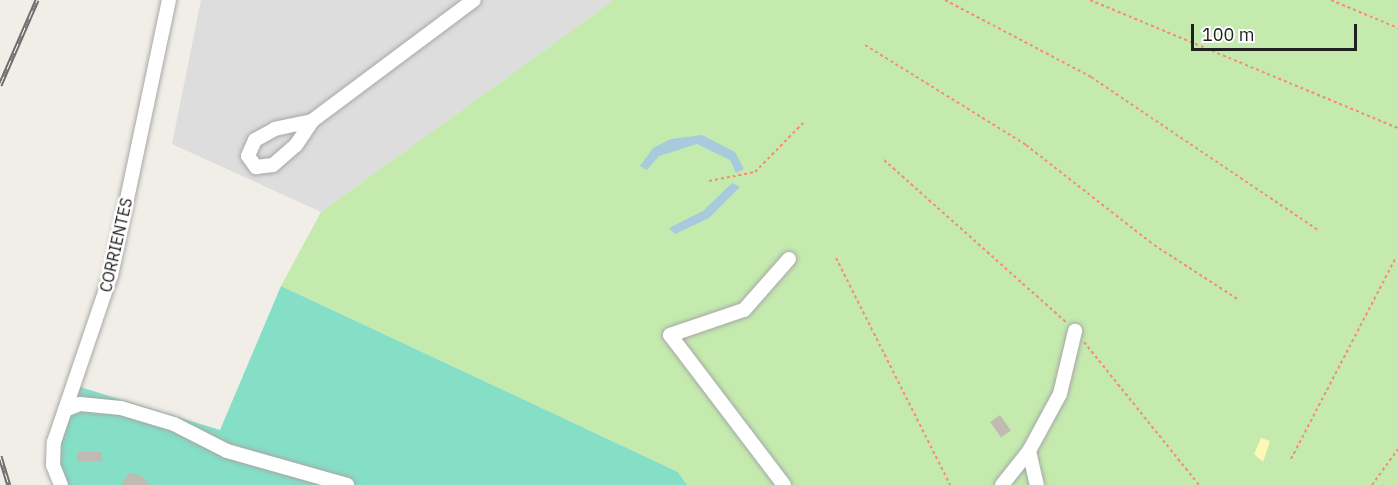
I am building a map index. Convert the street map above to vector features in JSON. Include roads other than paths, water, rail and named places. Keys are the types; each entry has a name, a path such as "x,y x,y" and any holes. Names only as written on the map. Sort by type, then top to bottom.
{"street":[{"name":"CORRIENTES","path":"61,485 53,465 65,410 111,275 169,0"},
{"path":"312,121 474,0"},
{"path":"784,485 670,335 744,310 789,259"},
{"path":"1002,485 1029,451 1060,394 1075,331"},
{"path":"65,410 80,404 121,408 174,424 227,451 347,485"},
{"path":"1029,451 1037,485"}],"water":[{"path":"702,135 735,152 744,169 736,173 730,160 697,144 659,156 647,170 640,166 653,148 671,139"},
{"path":"732,183 740,187 709,218 675,234 669,228 703,211"}],"railway":[{"path":"0,85 37,0"},
{"path":"0,456 9,485"}]}
